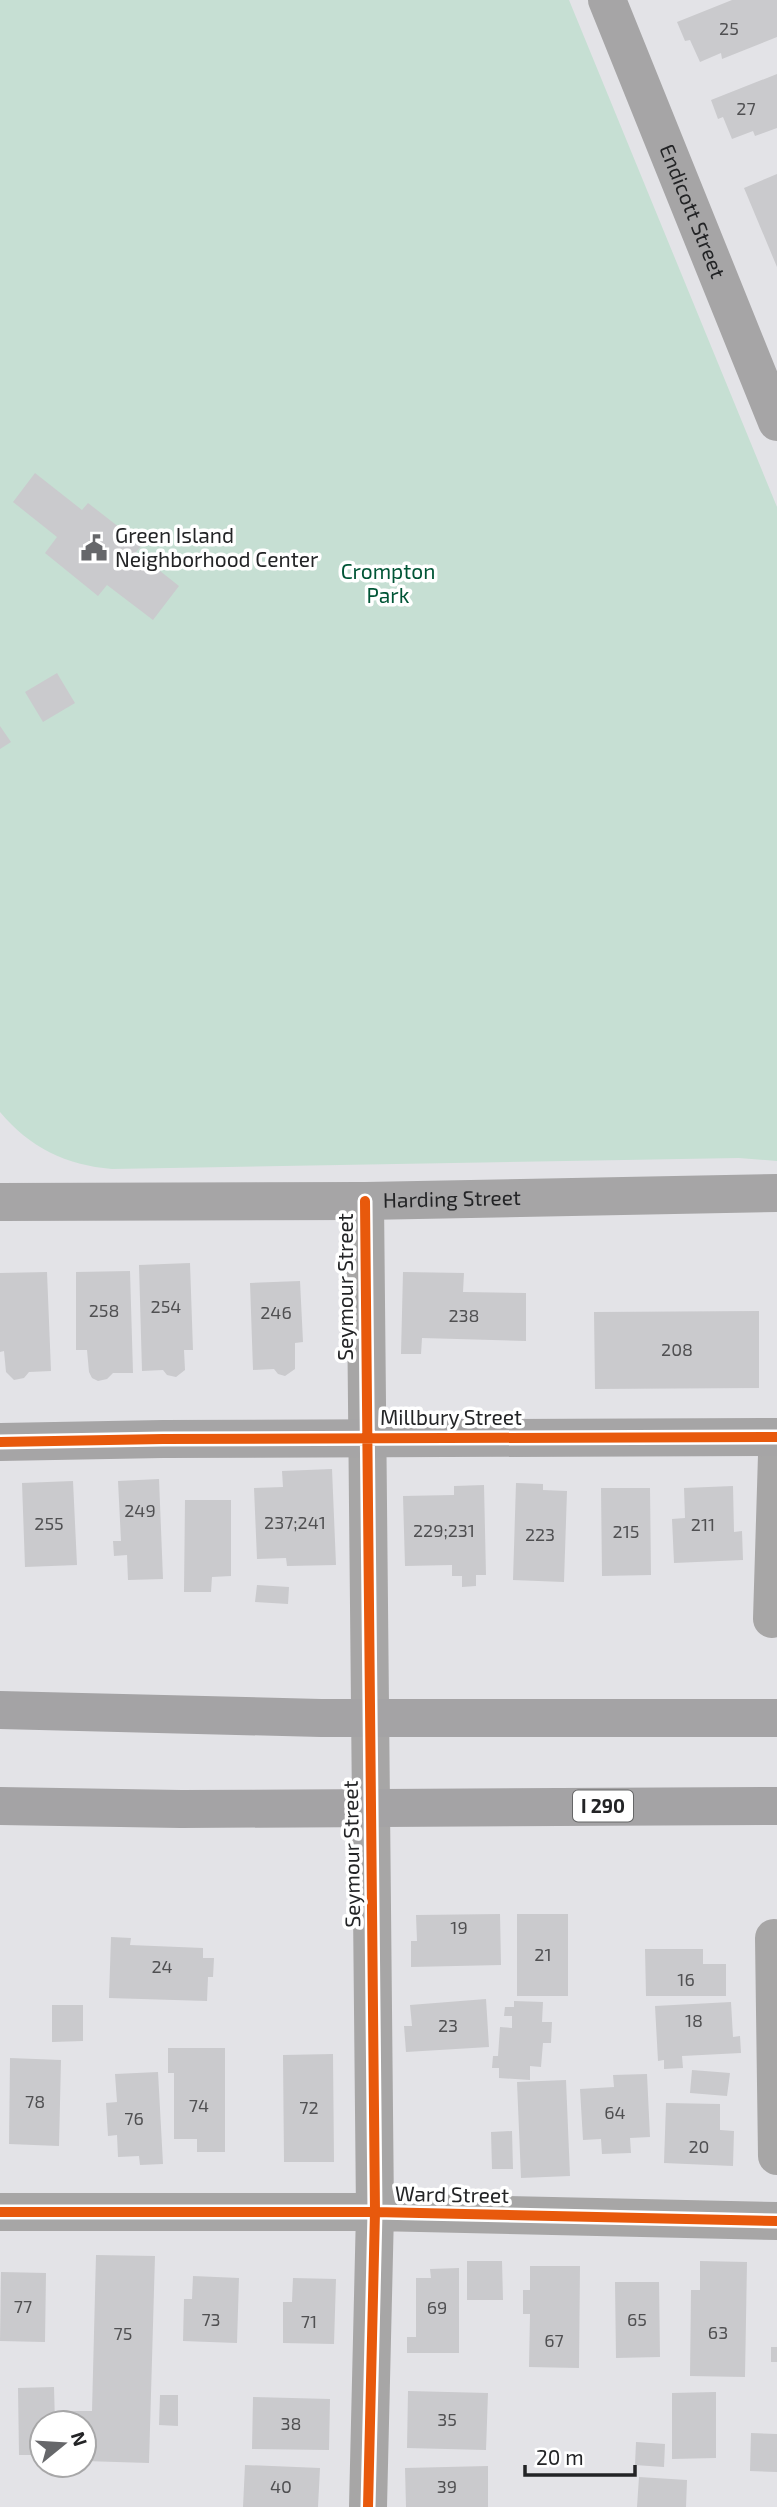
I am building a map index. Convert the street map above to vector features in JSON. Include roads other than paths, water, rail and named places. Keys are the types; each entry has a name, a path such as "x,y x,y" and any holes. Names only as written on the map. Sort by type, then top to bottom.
{"highway":[{"path":"0,1710 321,1718 777,1718"},
{"name":"I 290","path":"0,1806 181,1809 777,1806"}],"main road":[{"name":"Endicott Street","path":"607,0 775,413"},
{"name":"Harding Street","path":"0,1202 365,1201 777,1193"},
{"name":"Millbury Street","path":"0,1442 777,1437"}],"street":[{"name":"Seymour Street","path":"365,1201 375,2212 368,2507"},
{"path":"772,1619 777,1455"},
{"path":"774,1938 777,2156"},
{"name":"Ward Street","path":"0,2212 375,2212 777,2221"}],"place":[{"name":"Green Island Neighborhood Center","path":"94,548"}],"park label":[{"name":"Crompton Park","path":"388,584"}]}
